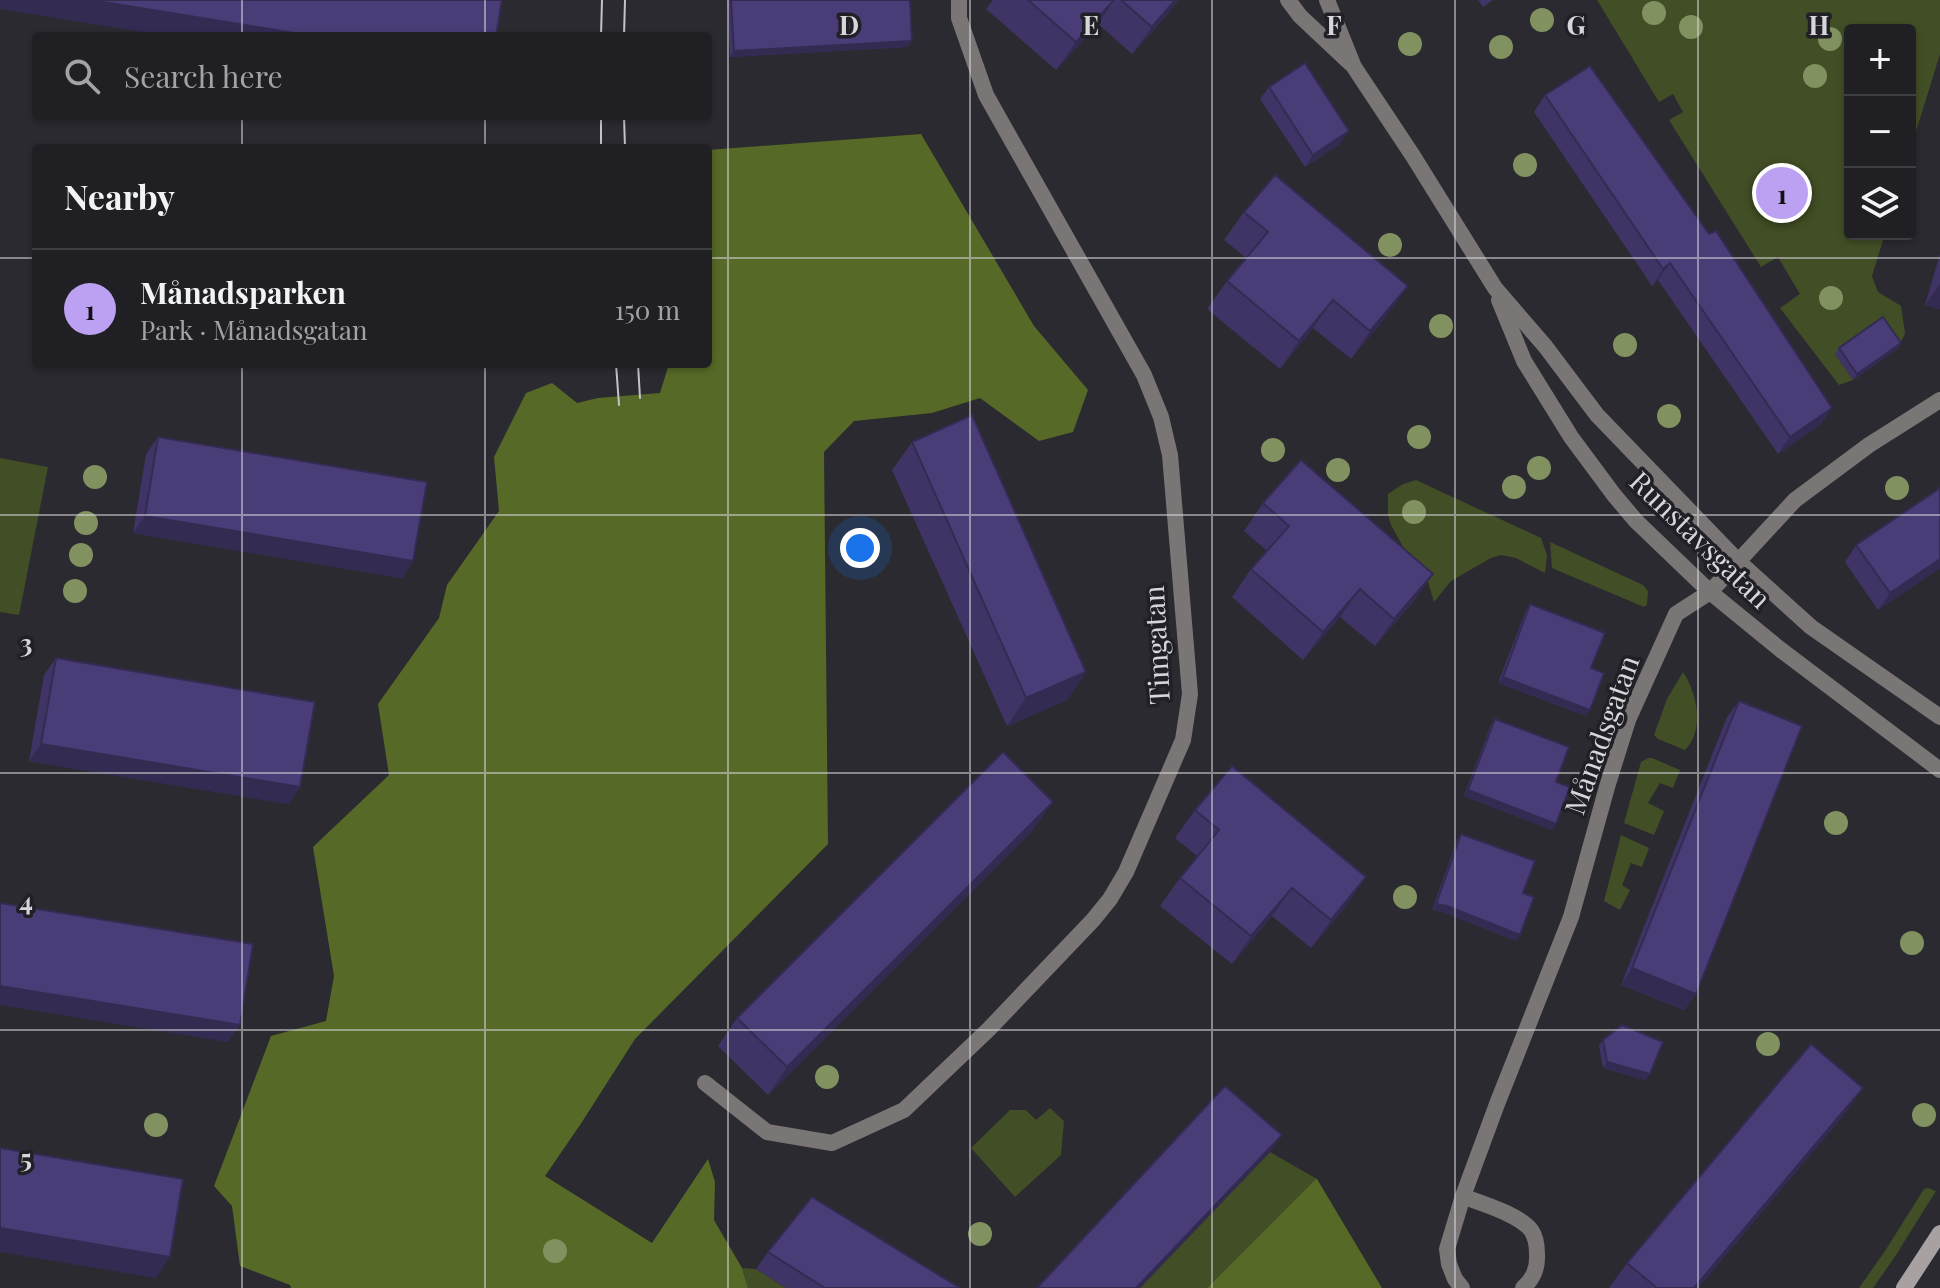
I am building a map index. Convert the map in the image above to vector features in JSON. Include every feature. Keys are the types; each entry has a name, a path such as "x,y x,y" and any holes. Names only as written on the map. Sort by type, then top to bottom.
{"main road":[{"path":"1904,1288 1940,1233"}],"street":[{"name":"Timgatan","path":"705,1083 767,1132 832,1143 904,1110 989,1029 1110,899 1126,872 1183,740 1190,694 1170,455 1161,417 1144,375 986,95 959,18 959,0"},
{"name":"Runstavsgatan","path":"1288,0 1300,16 1354,67"},
{"name":"Runstavsgatan","path":"1327,0 1354,67 1495,288 1545,346 1597,415 1739,562 1811,627 1940,717"},
{"name":"Runstavsgatan","path":"1495,288 1524,361 1571,437 1636,521 1710,592 1781,650 1940,770"},
{"name":"Månadsgatan","path":"1462,1288 1449,1264 1447,1249 1463,1196 1571,917 1628,720 1676,614 1710,592 1795,500 1869,445 1940,400"},
{"path":"1463,1196 1517,1219 1531,1231 1536,1240 1536,1270 1523,1288"}],"green space":[{"path":"1597,0 1940,0 1940,54 1916,132 1916,24 1844,24 1844,240 1883,240 1872,276 1878,292 1901,306 1905,334 1897,349 1835,354 1853,380 1839,385 1780,308 1800,294 1778,257 1761,267 1669,120 1683,112 1673,94 1659,102"},
{"path":"921,134 1034,326 1088,390 1073,432 1039,441 980,398 932,413 854,421 824,452 828,844 635,1039 545,1176 652,1243 708,1159 715,1182 714,1220 742,1268 748,1288 291,1288 240,1266 232,1206 214,1186 271,1036 326,1021 334,976 313,847 389,775 378,704 439,618 447,585 499,511 494,457 526,393 552,383 577,403 598,398 660,393 668,368 712,368 712,150"},
{"path":"0,458 48,467 19,615 0,612"},
{"path":"1416,480 1541,538 1547,555 1545,573 1516,558 1501,555 1451,581 1434,602 1426,575 1411,561 1388,515 1388,494"},
{"path":"1550,542 1643,585 1648,591 1647,605 1644,607 1552,568"},
{"path":"1683,672 1697,711 1695,732 1685,750 1654,735 1667,699"},
{"path":"1648,758 1680,770 1673,788 1660,783 1648,803 1664,811 1654,835 1624,823 1641,762"},
{"path":"1621,835 1649,848 1642,867 1631,863 1622,885 1630,890 1620,910 1604,901"},
{"path":"1050,1108 1064,1121 1061,1155 1015,1197 971,1148 1010,1110 1026,1110 1036,1120"},
{"path":"1270,1152 1317,1179 1207,1288 1140,1288"},
{"path":"1316,1179 1382,1288 1207,1288"},
{"path":"1924,1189 1936,1191 1894,1258 1873,1288 1859,1288"},
{"path":"742,1268 756,1269 786,1288 748,1288"}],"building":[{"path":"91,0 502,0 497,32 287,32"},
{"path":"731,0 910,0 912,41 734,51"},
{"path":"1028,0 1114,0 1076,42"},
{"path":"1121,0 1175,0 1152,27"},
{"path":"1305,63 1349,131 1313,155 1269,87"},
{"path":"1590,66 1709,234 1716,231 1832,408 1790,437 1670,263 1663,269 1545,95"},
{"path":"1275,175 1408,286 1370,331 1333,300 1299,341 1227,281 1268,232 1244,212"},
{"path":"1883,317 1901,343 1857,374 1839,348"},
{"path":"972,415 1086,672 1026,698 912,442"},
{"path":"158,437 427,482 413,561 145,516"},
{"path":"1301,460 1433,574 1394,619 1360,589 1323,632 1251,569 1289,526 1263,503"},
{"path":"1940,488 1940,559 1890,593 1856,545"},
{"path":"1530,604 1605,633 1591,668 1604,673 1590,710 1503,677"},
{"path":"56,658 315,702 300,787 41,744"},
{"path":"1739,701 1802,726 1696,994 1632,968"},
{"path":"1495,719 1569,747 1556,782 1570,787 1556,824 1468,790"},
{"path":"1003,752 1053,802 787,1067 737,1018"},
{"path":"1232,766 1366,877 1331,920 1292,888 1251,936 1180,878 1219,830 1195,810"},
{"path":"1461,834 1535,861 1523,893 1534,897 1520,935 1436,904"},
{"path":"0,903 253,944 240,1025 0,986"},
{"path":"1622,1025 1663,1042 1650,1074 1607,1062 1603,1040"},
{"path":"1811,1044 1863,1088 1694,1288 1657,1288 1627,1263"},
{"path":"1225,1086 1282,1135 1136,1288 1037,1288"},
{"path":"0,1148 183,1179 170,1257 0,1228"},
{"path":"812,1197 960,1288 825,1288 768,1252"}],"tram line":[{"path":"601,32 602,0"},
{"path":"624,32 625,0"},
{"path":"601,120 601,144"},
{"path":"624,120 625,144"},
{"path":"616,368 619,405"},
{"path":"638,368 640,398"}],"place":[{"name":"Månadsparken","path":"1782,193"}]}
